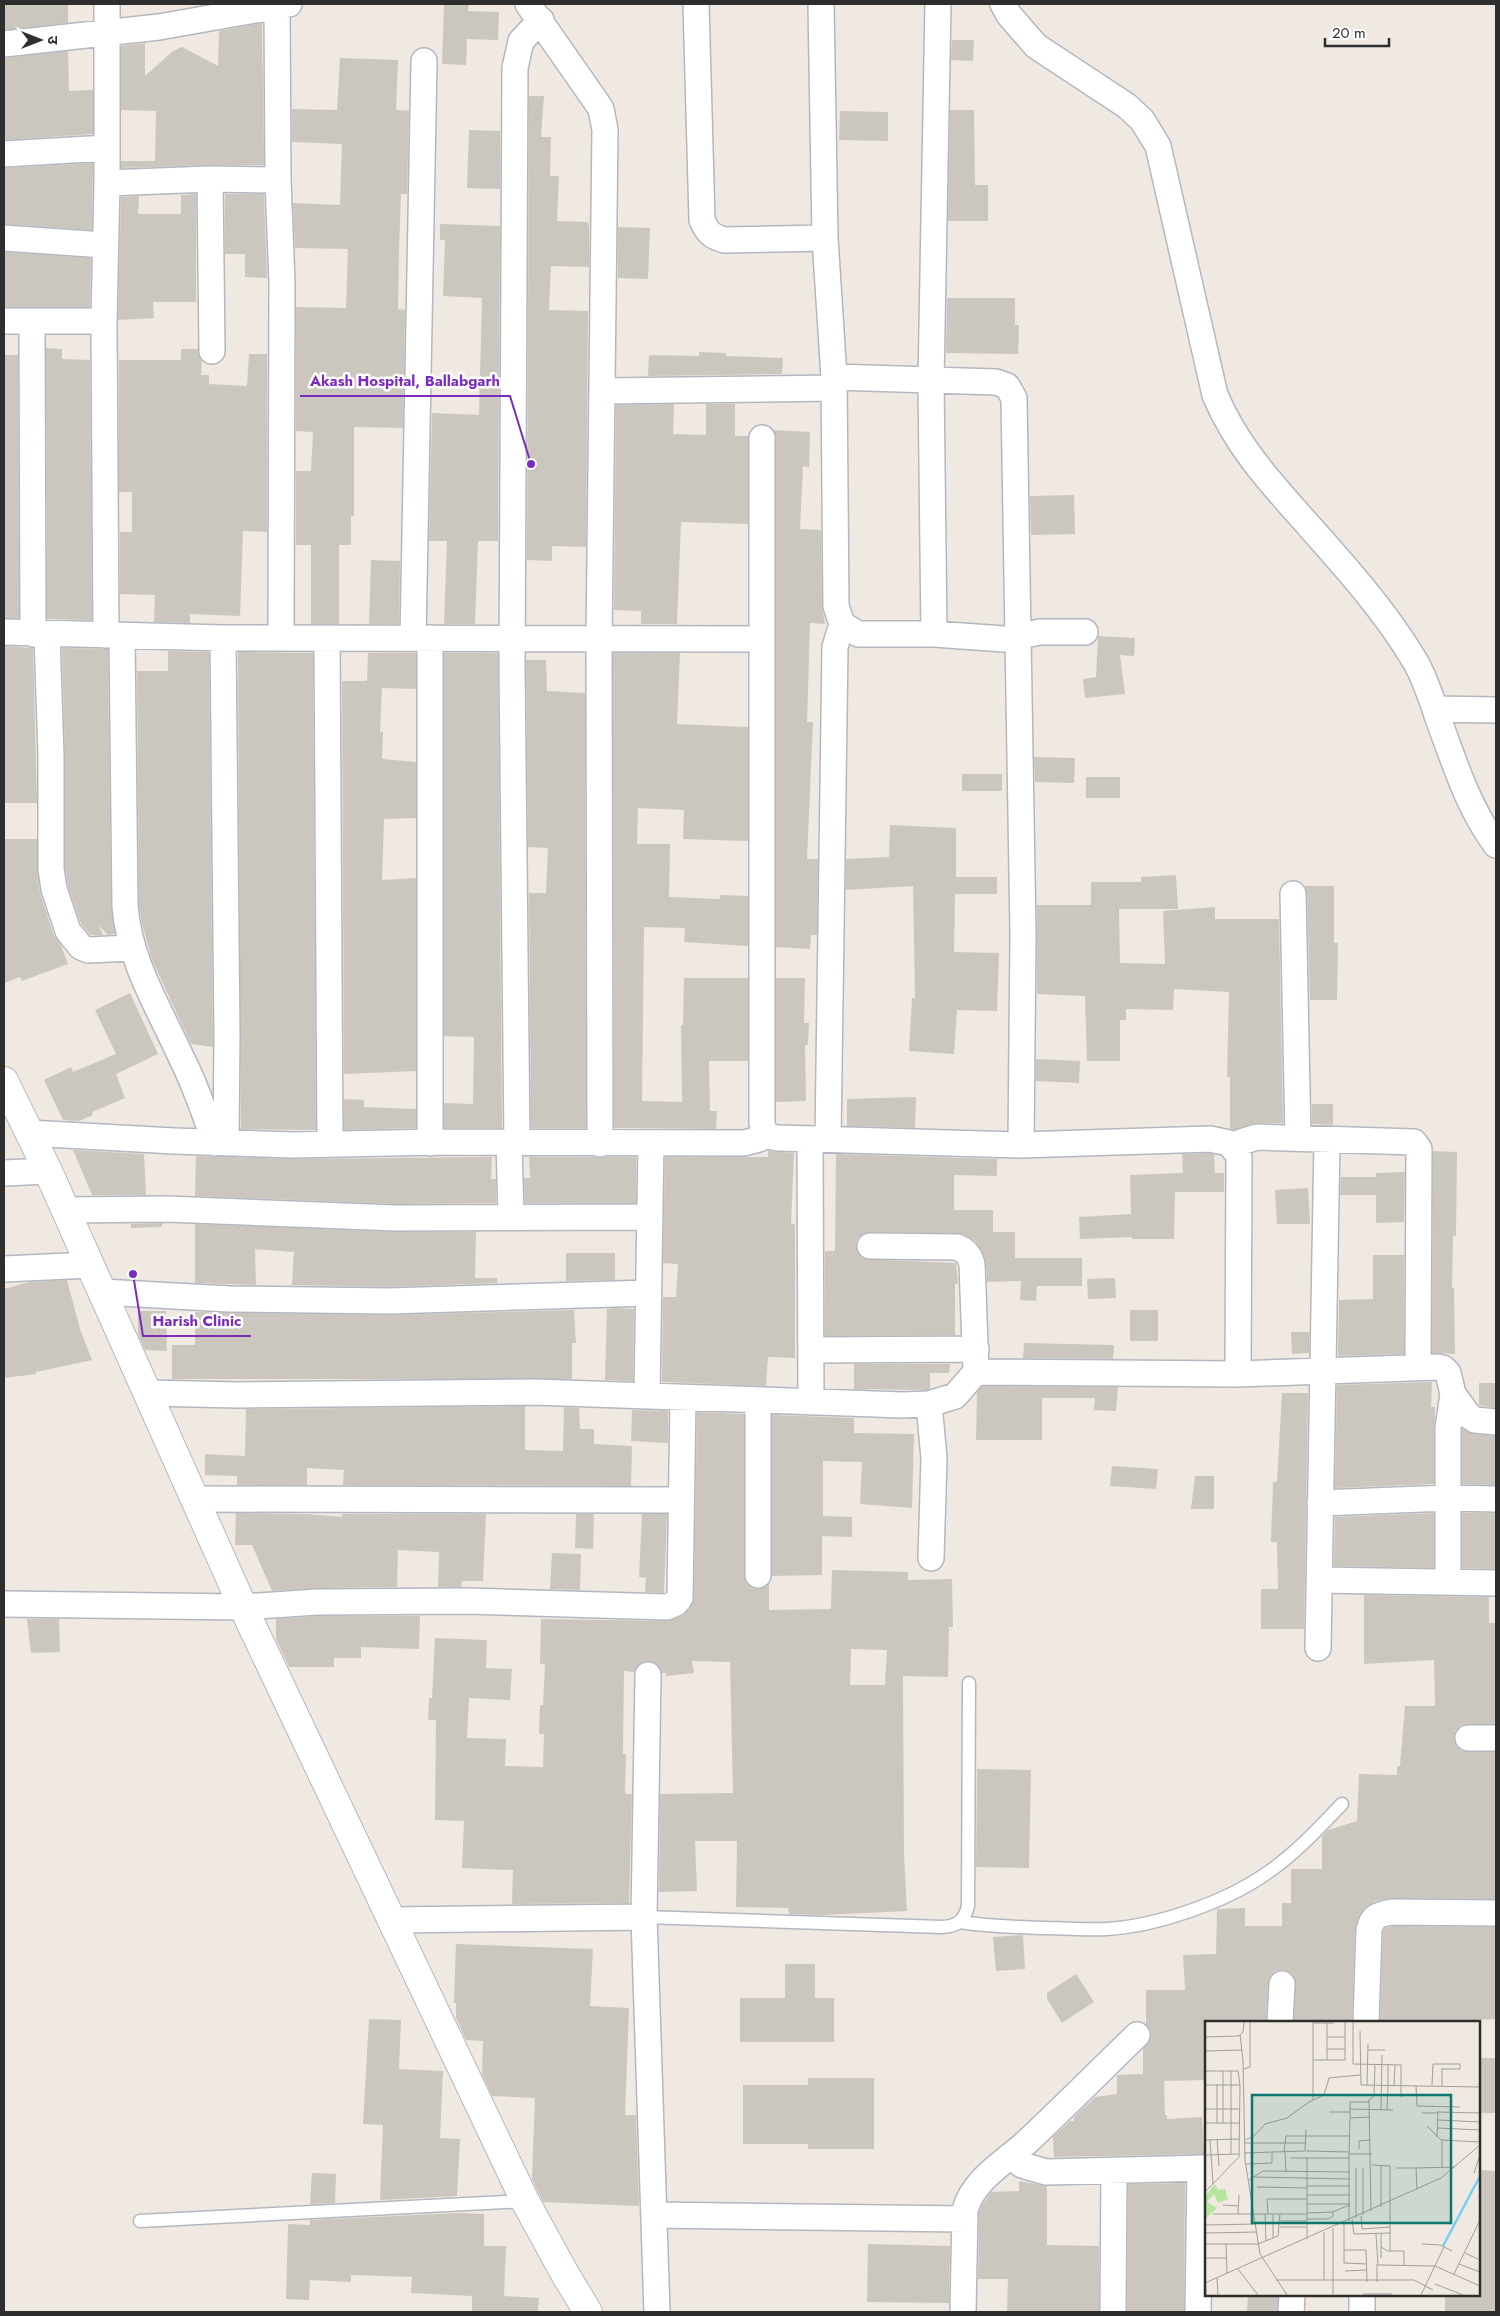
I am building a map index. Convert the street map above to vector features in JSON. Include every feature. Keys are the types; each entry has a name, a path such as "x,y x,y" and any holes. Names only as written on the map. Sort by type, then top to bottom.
{"street":[{"path":"107,4 107,183 104,245 104,321 125,906 131,948 220,1143"},
{"path":"696,4 702,220 706,230 714,237 726,240 825,238"},
{"path":"811,1402 811,1350 835,647 842,624 836,606 834,382 825,238 821,4"},
{"path":"934,634 930,381 938,4"},
{"path":"1003,4 1009,15 1036,46 1127,106 1142,120 1158,146 1169,184 1215,395 1223,414 1238,441 1263,473 1338,559 1389,624 1415,662 1435,709 1464,789 1496,845"},
{"path":"4,44 108,31 168,26 283,5 278,180 282,282 281,637"},
{"path":"511,1217 513,1143 512,666 514,638 515,68 521,41 535,12 595,100 604,118 605,130 599,638 600,1144"},
{"path":"424,61 422,638 430,1142"},
{"path":"4,154 106,148"},
{"path":"107,183 210,179 278,180"},
{"path":"210,179 212,352"},
{"path":"4,238 104,245"},
{"path":"4,321 104,321"},
{"path":"32,321 40,634 51,756 51,869 54,888 68,931 80,947 88,950 131,948"},
{"path":"602,391 834,382 930,381 996,382 1003,384 1012,391 1014,398 1019,638 1023,934 1022,1145"},
{"path":"762,438 762,1123 766,1134"},
{"path":"842,624 858,634 934,634 1004,639 1019,638 1040,632 1085,632"},
{"path":"4,632 223,638 762,640"},
{"path":"220,1143 227,1027 223,638"},
{"path":"328,638 330,1144"},
{"path":"1435,709 1496,710"},
{"path":"1293,894 1298,1138"},
{"path":"4,1081 48,1172 243,1607 525,2201 588,2312"},
{"path":"29,1133 220,1143 330,1144 430,1142 744,1143 759,1139 766,1134"},
{"path":"766,1134 780,1138 1022,1145 1210,1139 1229,1143 1239,1156 1238,1374"},
{"path":"1234,1148 1241,1142 1257,1137 1414,1142 1419,1149 1418,1367"},
{"path":"1318,1648 1327,1140"},
{"path":"647,1396 651,1144"},
{"path":"4,1173 48,1172"},
{"path":"65,1210 167,1209 396,1218 650,1217"},
{"path":"148,1393 276,1395 487,1391 929,1404 955,1396 976,1361 972,1264 970,1256 965,1250 957,1247 870,1246"},
{"path":"4,1269 90,1265"},
{"path":"102,1292 229,1298 389,1301 648,1293"},
{"path":"811,1350 976,1361 1238,1374 1418,1367 1442,1368 1448,1373 1453,1394 1448,1428 1448,1582"},
{"path":"1453,1394 1469,1416 1475,1420 1496,1422"},
{"path":"4,1604 243,1607 318,1602 468,1601 667,1607 676,1603 680,1598 683,1398"},
{"path":"758,1400 758,1575"},
{"path":"929,1404 934,1458 930,1558"},
{"path":"1320,1503 1448,1498 1496,1499"},
{"path":"194,1499 681,1500"},
{"path":"1320,1580 1496,1584"},
{"path":"648,1675 644,1917 657,2312"},
{"path":"1468,1738 1496,1738"},
{"path":"1366,2021 1369,1930 1371,1920 1377,1915 1392,1912 1496,1913"},
{"path":"392,1920 644,1917"},
{"path":"1280,2021 1282,1984"},
{"path":"963,2312 965,2210 970,2196 993,2170 1011,2156 1137,2035"},
{"path":"1011,2156 1022,2165 1046,2172 1203,2168 1198,2312"},
{"path":"1113,2312 1114,2170"},
{"path":"655,2215 965,2220"},
{"path":"1291,2312 1292,2296"},
{"path":"1362,2296 1362,2312"}],"lane":[{"path":"644,1917 942,1927 952,1926 960,1922 965,1916 968,1906 968,1683"},
{"path":"960,1922 993,1928 1108,1929 1171,1916 1216,1900 1266,1874 1312,1835 1342,1804"},
{"path":"140,2221 525,2201"}],"building":[{"path":"4,4 68,4 68,23 4,30"},
{"path":"444,4 469,4 468,11 499,12 498,40 467,39 466,65 442,64"},
{"path":"262,23 264,165 121,168 121,161 155,161 156,111 121,110 121,46 145,43 145,76 173,51 182,47 218,66 219,31"},
{"path":"952,40 974,40 973,61 951,60"},
{"path":"68,51 69,91 93,90 93,134 4,140 4,58"},
{"path":"340,58 398,60 396,110 409,111 407,194 401,194 399,254 398,309 405,310 403,428 354,427 354,516 351,516 351,545 339,545 339,624 311,624 311,545 296,545 296,471 311,471 313,432 296,431 296,307 346,308 348,249 295,248 293,203 340,205 342,144 292,142 292,109 337,110"},
{"path":"529,96 544,96 541,137 551,137 550,176 559,176 557,221 588,222 589,226 589,267 551,266 549,310 588,311 586,547 552,546 552,561 527,560"},
{"path":"950,110 974,110 975,185 988,185 988,221 948,221"},
{"path":"840,111 888,112 888,141 839,140"},
{"path":"469,130 500,131 500,189 467,188"},
{"path":"93,163 92,230 4,224 4,168"},
{"path":"196,194 196,302 153,302 154,318 118,320 121,197 139,196 138,214 181,214 181,195"},
{"path":"225,194 264,194 267,278 245,277 245,254 225,254"},
{"path":"440,224 500,226 498,541 478,541 475,624 444,624 447,541 429,541 432,413 479,415 482,298 443,296 445,240 440,240"},
{"path":"618,227 650,228 648,279 618,278"},
{"path":"4,252 91,258 90,307 4,307"},
{"path":"947,298 1015,298 1015,325 1019,325 1018,354 946,353"},
{"path":"46,348 62,349 62,359 90,360 92,620 47,619"},
{"path":"181,349 198,349 202,360 201,375 209,375 209,384 247,386 249,354 267,354 267,532 243,531 240,616 190,614 190,623 154,622 155,595 120,594 120,532 132,532 132,492 119,492 119,360 181,360"},
{"path":"699,352 726,353 726,356 783,358 782,374 648,376 649,355 699,356"},
{"path":"4,355 18,355 19,618 4,618"},
{"path":"674,404 673,434 706,435 706,404 735,404 735,436 748,436 748,524 681,522 677,624 641,624 641,611 614,610 616,405"},
{"path":"774,430 810,432 809,467 803,466 800,529 821,530 822,606 825,624 810,623 807,722 813,722 807,859 818,859 817,935 811,935 810,949 776,947 776,438"},
{"path":"1074,495 1075,534 1031,535 1030,496"},
{"path":"371,560 400,561 399,624 369,624"},
{"path":"1098,636 1135,638 1134,656 1120,655 1125,694 1085,698 1083,679 1096,677"},
{"path":"4,646 33,648 37,803 4,803"},
{"path":"62,648 108,649 111,906 115,934 108,935 99,926 103,935 90,935 81,924 68,886 65,868 65,756"},
{"path":"168,651 209,652 213,1047 191,1044 152,960 139,905 137,671 168,671"},
{"path":"238,652 313,653 316,1130 241,1129"},
{"path":"368,653 416,653 416,689 382,688 380,732 383,732 382,759 416,762 416,818 384,819 382,880 416,878 416,1071 344,1074 342,681 367,681"},
{"path":"444,653 498,653 502,1128 444,1128 444,1103 473,1104 474,1037 444,1036"},
{"path":"613,653 680,653 677,724 748,727 748,841 683,839 684,810 638,808 637,844 670,844 669,897 720,899 720,895 748,896 748,946 684,942 685,928 644,927 642,1101 682,1102 681,1025 683,1025 684,978 748,978 748,1061 709,1061 710,1111 717,1111 716,1129 614,1128"},
{"path":"526,660 546,660 547,691 585,693 586,1128 531,1128 529,893 546,893 548,848 528,847"},
{"path":"1034,757 1075,758 1074,783 1035,782"},
{"path":"962,774 1002,774 1002,791 962,791"},
{"path":"1086,777 1120,777 1120,798 1086,798"},
{"path":"890,825 956,828 956,877 997,877 997,894 955,894 954,952 999,953 997,1011 957,1010 954,1054 909,1051 912,998 915,998 913,886 846,890 846,859 889,857"},
{"path":"4,839 37,839 37,869 40,893 54,936 61,945 68,964 22,981 20,977 4,983"},
{"path":"1176,875 1178,909 1119,909 1120,963 1165,964 1163,911 1215,907 1215,919 1279,919 1283,1123 1257,1123 1234,1130 1230,1129 1230,1077 1227,1077 1229,992 1174,989 1173,1010 1126,1009 1126,1020 1120,1020 1120,1061 1087,1061 1085,996 1037,994 1037,905 1091,905 1091,882 1141,882 1141,877"},
{"path":"1305,886 1334,886 1334,943 1338,943 1337,1000 1310,1000 1307,894"},
{"path":"776,978 805,978 804,1023 809,1023 808,1045 805,1045 806,1101 776,1102"},
{"path":"130,993 158,1054 116,1074 125,1098 92,1112 93,1115 79,1121 63,1120 44,1080 71,1067 73,1072 116,1054 95,1010"},
{"path":"1036,1059 1080,1061 1079,1083 1036,1081"},
{"path":"916,1097 915,1128 847,1126 847,1099"},
{"path":"344,1099 364,1100 364,1107 416,1109 416,1128 344,1130"},
{"path":"1312,1104 1333,1104 1333,1125 1312,1124"},
{"path":"73,1150 144,1154 146,1195 92,1195"},
{"path":"768,1151 794,1153 791,1224 795,1224 795,1358 768,1357 766,1386 662,1382 663,1297 676,1297 678,1264 663,1263 665,1157 768,1157"},
{"path":"1433,1151 1457,1152 1456,1236 1453,1236 1452,1288 1454,1288 1455,1354 1432,1353"},
{"path":"836,1154 997,1159 997,1176 954,1175 954,1210 993,1210 993,1232 1015,1232 1015,1258 1082,1258 1082,1286 1037,1286 1036,1301 1020,1300 1021,1281 987,1282 986,1263 982,1251 975,1241 963,1234 870,1232 863,1234 857,1239 858,1253 863,1259 956,1263 958,1283 955,1284 955,1335 825,1336 825,1251 835,1251"},
{"path":"1182,1154 1214,1154 1215,1173 1224,1173 1224,1192 1175,1192 1174,1239 1132,1239 1132,1237 1080,1239 1079,1217 1131,1214 1130,1175 1183,1173"},
{"path":"196,1156 293,1159 492,1157 491,1179 496,1179 496,1203 396,1204 195,1196"},
{"path":"529,1157 636,1157 636,1203 525,1203 524,1178 530,1178"},
{"path":"1405,1172 1404,1222 1376,1223 1376,1195 1340,1195 1341,1177 1376,1177 1376,1173"},
{"path":"1308,1188 1310,1224 1277,1224 1275,1190"},
{"path":"162,1223 162,1227 131,1228 131,1224"},
{"path":"195,1224 395,1232 476,1232 475,1278 497,1278 497,1283 389,1287 292,1285 294,1252 255,1249 256,1285 195,1283"},
{"path":"566,1253 615,1253 615,1280 566,1281"},
{"path":"1373,1255 1404,1255 1404,1354 1338,1356 1339,1300 1373,1299"},
{"path":"1115,1278 1116,1298 1088,1299 1087,1279"},
{"path":"67,1280 80,1329 92,1360 36,1372 36,1374 4,1378 4,1289 30,1282"},
{"path":"607,1309 634,1309 633,1381 605,1380"},
{"path":"574,1310 576,1343 572,1343 572,1379 172,1379 172,1345 195,1345 195,1312 389,1315"},
{"path":"1130,1310 1158,1310 1158,1341 1130,1341"},
{"path":"138,1311 166,1311 167,1351 145,1350 138,1334"},
{"path":"1291,1332 1309,1332 1309,1353 1292,1354"},
{"path":"1024,1343 1114,1345 1113,1359 1023,1358"},
{"path":"854,1364 950,1364 949,1373 930,1373 930,1389 927,1390 854,1389"},
{"path":"1432,1382 1431,1407 1435,1407 1434,1484 1335,1488 1337,1385"},
{"path":"1479,1383 1496,1383 1496,1408 1479,1405"},
{"path":"982,1386 1118,1387 1116,1411 1094,1410 1095,1398 1042,1398 1042,1440 976,1440 977,1392"},
{"path":"1282,1393 1308,1393 1304,1629 1261,1629 1261,1589 1278,1589 1277,1542 1271,1542 1273,1482 1277,1482"},
{"path":"525,1406 525,1450 563,1451 564,1407 579,1408 580,1429 594,1429 594,1444 632,1446 631,1486 343,1485 344,1470 307,1468 307,1485 237,1485 237,1476 205,1475 205,1454 245,1456 246,1409"},
{"path":"632,1410 668,1411 668,1443 631,1441"},
{"path":"697,1412 744,1414 744,1575 746,1583 751,1588 758,1589 769,1584 769,1610 831,1609 832,1570 908,1572 908,1580 952,1579 953,1627 949,1627 948,1677 903,1676 904,1854 907,1911 822,1915 789,1914 788,1908 736,1907 737,1841 695,1841 697,1891 659,1892 660,1794 733,1793 730,1662 692,1661 694,1673 666,1676 666,1673 662,1673 656,1663 649,1661 641,1663 634,1672 624,1671 623,1754 626,1754 625,1792 626,1794 632,1794 629,1903 512,1904 513,1870 462,1868 464,1821 435,1820 436,1720 428,1720 429,1698 432,1698 435,1638 487,1640 486,1668 512,1669 510,1700 469,1698 467,1738 506,1739 505,1766 543,1767 544,1734 539,1734 540,1705 543,1705 545,1664 540,1664 541,1619 667,1621 682,1616 691,1607 694,1598","holes":["851,1649 887,1650 885,1685 850,1685"]},
{"path":"772,1415 854,1418 854,1433 914,1434 912,1508 860,1504 862,1462 823,1461 823,1516 852,1517 852,1537 822,1536 822,1575 772,1576"},
{"path":"1462,1429 1474,1434 1496,1436 1496,1485 1462,1484"},
{"path":"1112,1466 1158,1469 1156,1489 1110,1486"},
{"path":"1195,1476 1214,1476 1214,1509 1191,1509"},
{"path":"236,1513 306,1514 342,1517 342,1514 486,1514 483,1581 462,1581 461,1587 438,1587 439,1552 398,1550 397,1587 318,1588 272,1591 252,1545 235,1545"},
{"path":"1434,1513 1434,1568 1334,1566 1335,1517"},
{"path":"1462,1513 1496,1513 1496,1569 1462,1568"},
{"path":"576,1514 594,1514 593,1549 575,1548"},
{"path":"642,1514 667,1514 664,1593 645,1592 646,1578 639,1577"},
{"path":"552,1553 581,1554 580,1590 550,1589"},
{"path":"1364,1595 1489,1597 1489,1623 1495,1623 1495,1724 1461,1725 1455,1731 1454,1738 1456,1746 1461,1751 1495,1752 1496,1899 1392,1898 1375,1901 1365,1908 1359,1916 1355,1929 1352,2021 1294,2021 1295,1978 1290,1972 1282,1970 1275,1971 1270,1976 1266,2021 1205,2021 1205,2080 1164,2081 1165,2115 1167,2115 1167,2119 1202,2117 1204,2154 1054,2157 1053,2137 1070,2121 1074,2121 1074,2117 1095,2097 1117,2094 1117,2075 1143,2074 1143,2049 1151,2038 1151,2031 1146,2024 1146,1990 1185,1990 1183,1955 1216,1954 1217,1909 1245,1908 1245,1926 1282,1926 1282,1903 1291,1903 1291,1869 1322,1869 1322,1836 1328,1830 1357,1821 1359,1774 1397,1775 1397,1766 1400,1766 1405,1706 1435,1706 1434,1660 1364,1664"},
{"path":"319,1616 420,1616 419,1649 361,1647 361,1658 334,1658 334,1667 289,1667 276,1639 276,1619"},
{"path":"27,1619 59,1619 60,1652 31,1653"},
{"path":"977,1769 1031,1770 1029,1868 976,1867"},
{"path":"1393,1926 1496,1927 1496,2019 1472,2021 1380,2021 1383,1932 1385,1928"},
{"path":"1023,1935 1025,1969 996,1971 993,1937"},
{"path":"456,1944 593,1949 590,2006 629,2008 625,2115 636,2115 639,2206 543,2202 532,2179 535,2098 492,2096 482,2074 483,2041 466,2040 456,2018 456,2003 454,2003"},
{"path":"785,1964 815,1964 815,1998 834,1998 834,2042 740,2042 740,1998 785,1998"},
{"path":"1076,1974 1094,2002 1062,2023 1047,1999 1047,1993"},
{"path":"369,2019 401,2020 399,2069 443,2071 440,2138 460,2139 457,2196 380,2200 383,2125 363,2124"},
{"path":"1480,2058 1496,2058 1496,2113 1480,2113"},
{"path":"808,2078 874,2078 874,2149 808,2149 808,2144 743,2144 743,2085 808,2085"},
{"path":"1480,2170 1496,2171 1496,2312 1445,2312 1445,2296 1480,2296"},
{"path":"312,2173 336,2174 335,2203 310,2204"},
{"path":"1019,2181 1047,2186 1047,2245 1099,2246 1099,2312 1007,2312 1008,2279 978,2279 979,2213 982,2205 991,2192 1019,2191"},
{"path":"1185,2183 1184,2312 1127,2312 1128,2184"},
{"path":"457,2213 484,2214 484,2246 506,2246 504,2296 539,2298 538,2312 472,2312 472,2296 411,2293 412,2277 351,2275 351,2282 310,2280 309,2300 286,2299 288,2224 310,2225 310,2220"},
{"path":"868,2244 950,2246 949,2303 867,2302"},
{"path":"1248,2296 1278,2296 1277,2312 1247,2312"}],"place":[{"name":"Akash Hospital, Ballabgarh","path":"531,464"},
{"name":"Harish Clinic","path":"133,1274"}]}
